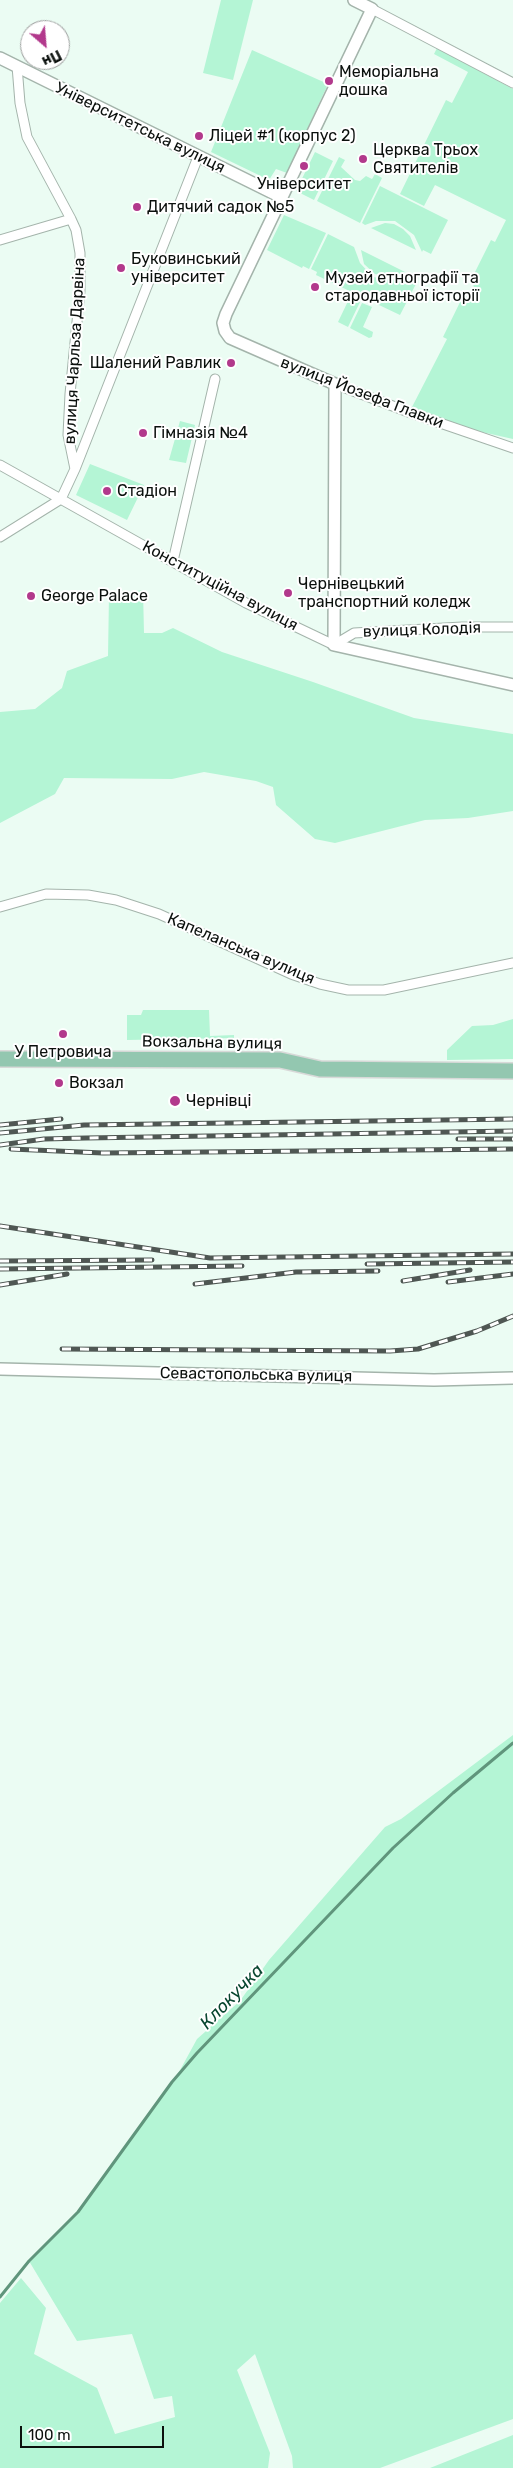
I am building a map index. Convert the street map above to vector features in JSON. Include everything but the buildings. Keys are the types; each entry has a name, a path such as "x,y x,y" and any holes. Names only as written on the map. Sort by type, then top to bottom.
{"main road":[{"name":"Вокзальна вулиця","path":"0,1060 286,1060 320,1069 513,1071"}],"street":[{"path":"354,0 513,83"},
{"path":"281,198 372,9"},
{"name":"Університетська вулиця","path":"0,58 281,198"},
{"name":"вулиця Чарльза Дарвіна","path":"17,66 20,103 27,137 71,218 78,238 80,272 68,435 75,469"},
{"path":"0,537 61,499 75,469 198,157"},
{"name":"вулиця Йозефа Главки","path":"281,198 223,323 230,338 335,384 411,414 513,448"},
{"path":"0,240 71,218"},
{"path":"173,562 215,379"},
{"path":"334,645 335,384"},
{"name":"Конституційна вулиця","path":"0,465 246,604 334,645 513,685"},
{"name":"вулиця Колодія","path":"334,645 354,633 462,626 513,627"},
{"name":"Капеланська вулиця","path":"0,907 46,894 88,895 116,900 159,914 292,974 320,984 348,990 384,990 513,963"},
{"name":"Севастопольська вулиця","path":"0,1369 434,1380 513,1378"}],"green space":[{"path":"221,0 253,0 233,80 203,73"},
{"path":"437,48 513,89 513,439 473,430 412,407 447,339 443,337 463,296 469,296 474,286 470,282 491,240 495,242 506,220 435,185 424,206 400,194 446,100 452,103 468,72 434,54"},
{"path":"252,50 328,84 287,173 276,169 269,180 211,152"},
{"path":"315,152 333,161 314,200 296,191"},
{"path":"339,157 345,160 341,167 355,180 360,181 366,176 372,179 375,174 382,178 360,223 317,201"},
{"path":"380,186 448,220 431,254 423,250 422,252 414,235 395,221 376,221 365,225 362,223"},
{"path":"284,215 326,233 309,269 303,266 302,268 267,250"},
{"path":"385,223 394,224 403,229 410,236 416,250 371,228"},
{"path":"328,234 354,247 360,263 373,277 391,280 410,275 409,278 417,282 400,315 316,275 317,272 311,269"},
{"path":"361,250 405,272 390,277 375,274 364,264"},
{"path":"350,297 360,302 348,327 338,322"},
{"path":"362,303 372,307 363,327 373,332 372,337 369,338 350,328"},
{"path":"180,421 195,425 186,463 169,460"},
{"path":"90,464 144,485 127,520 76,495"},
{"path":"143,590 144,633 162,633 173,628 222,652 414,718 513,734 513,811 468,818 425,820 335,843 315,839 276,805 273,787 256,781 204,772 172,779 64,778 55,794 0,823 0,712 35,709 62,688 67,671 108,656 109,595"},
{"path":"143,1010 209,1010 210,1036 234,1035 234,1038 127,1040 127,1015 141,1015"},
{"path":"513,1019 513,1059 447,1060 447,1050 472,1026 493,1025"},
{"path":"513,1735 513,2419 380,2468 293,2468 292,2456 255,2354 237,2370 270,2453 268,2468 0,2468 0,2303 21,2278 46,2308 34,2354 97,2388 115,2434 175,2417 172,2396 154,2399 132,2334 77,2341 29,2261 88,2200 179,2072 197,2039 240,2001 269,1960 385,1827 401,1819"},
{"path":"513,2435 513,2468 430,2468"}],"waterway":[{"name":"Клокучка","path":"0,2297 29,2261 78,2212 172,2082 197,2053 393,1848 453,1793 513,1743"}],"railway":[{"path":"0,1125 61,1119"},
{"path":"0,1133 84,1125 513,1119"},
{"path":"0,1145 44,1139 513,1131"},
{"path":"458,1139 513,1139"},
{"path":"11,1149 103,1153 513,1149"},
{"path":"0,1226 210,1258 513,1254"},
{"path":"0,1261 152,1260"},
{"path":"367,1264 513,1262"},
{"path":"0,1269 242,1266"},
{"path":"403,1281 470,1270"},
{"path":"195,1284 296,1272 378,1271"},
{"path":"0,1285 67,1274"},
{"path":"448,1282 513,1274"},
{"path":"62,1349 390,1351 418,1349 477,1331 513,1316"}],"place":[{"name":"Меморіальна дошка","path":"329,81"},
{"name":"Ліцей #1 (корпус 2)","path":"199,136"},
{"name":"Церква Трьох Святителів","path":"363,159"},
{"name":"Університет","path":"304,166"},
{"name":"Дитячий садок №5","path":"137,207"},
{"name":"Буковинський університет","path":"121,268"},
{"name":"Музей етнографії та стародавньої історії","path":"315,287"},
{"name":"Шалений Равлик","path":"231,363"},
{"name":"Гімназія №4","path":"143,433"},
{"name":"Стадіон","path":"107,491"},
{"name":"Чернівецький транспортний коледж","path":"288,593"},
{"name":"George Palace","path":"31,596"},
{"name":"У Петровича","path":"63,1034"},
{"name":"Вокзал","path":"59,1083"},
{"name":"Чернівці","path":"175,1101"}]}
